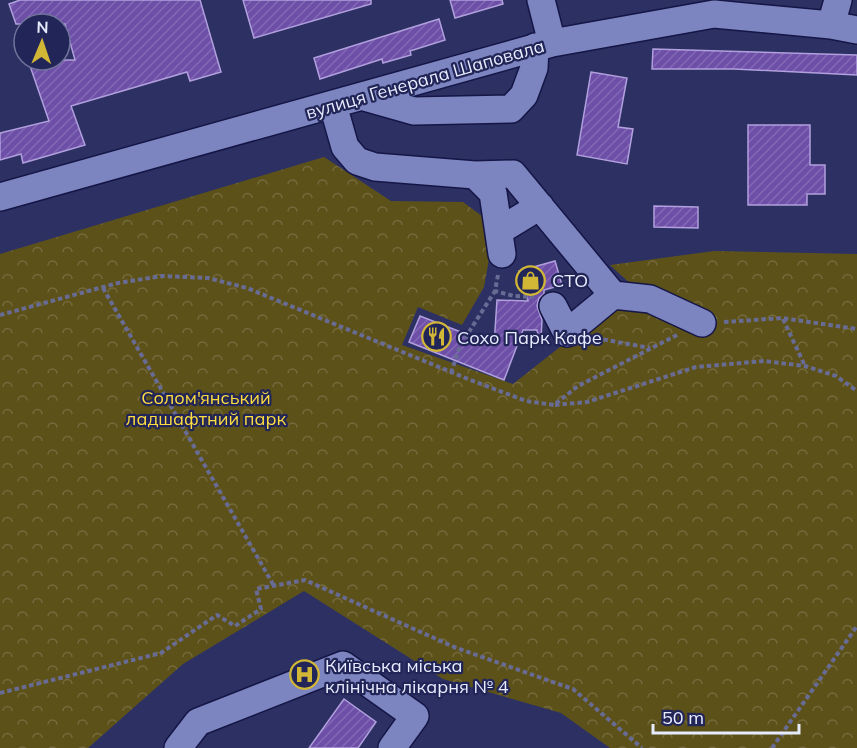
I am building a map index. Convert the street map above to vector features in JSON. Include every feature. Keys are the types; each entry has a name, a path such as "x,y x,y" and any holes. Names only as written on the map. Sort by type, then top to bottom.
{"street":[{"path":"360,96 414,111 511,109 524,95 543,45 541,0"},
{"name":"вулиця Генерала Шаповала","path":"0,197 543,45 713,7 834,12 857,30"},
{"path":"333,105 345,147 357,160 375,167 475,175 513,174 613,295 650,299 702,323"},
{"path":"475,175 493,193 501,242"},
{"path":"501,242 540,206"},
{"path":"553,306 567,333 613,295"},
{"path":"178,748 198,722 343,665 415,716 392,748"}],"path":[{"path":"451,373 460,346 495,291 501,242"},
{"path":"0,315 102,288 162,276 208,278 247,288 451,373 526,401 554,405 587,402 696,367 764,361 805,366 836,376 857,391"},
{"path":"102,288 274,586"},
{"path":"495,291 514,296 546,297 553,306"},
{"path":"554,405 578,386 702,323 782,318 857,329"},
{"path":"782,318 805,366"},
{"path":"567,333 651,348"},
{"path":"772,748 857,626"}],"green space":[{"name":"Солом'янський ладшафтний парк","path":"324,157 391,201 463,202 486,219 490,254 484,287 462,325 418,307 402,345 513,384 635,288 610,265 714,251 857,254 857,748 610,748 561,713 443,679 304,591 183,664 88,748 0,748 0,254"}],"building":[{"path":"20,0 200,0 221,72 190,81 187,72 71,106 85,145 23,163 21,154 0,160 0,133 49,121 32,72 72,72 72,60 75,60 72,49 72,12 12,13 9,4"},
{"path":"243,0 371,0 371,4 254,38"},
{"path":"450,0 502,0 503,4 455,18"},
{"path":"439,19 445,40 410,51 411,55 383,63 382,59 320,79 314,58"},
{"path":"653,49 857,55 857,75 734,69 652,69"},
{"path":"591,72 627,78 618,127 633,129 627,164 577,155"},
{"path":"748,125 810,125 810,165 825,165 825,194 807,194 807,205 748,205"},
{"path":"654,206 698,207 698,228 654,227"},
{"path":"555,261 562,285 544,290 544,294 539,298 537,306 542,320 541,339 539,339 537,330 523,330 504,380 409,342 420,316 494,345 497,300 528,301 519,271"},
{"path":"344,699 376,722 358,748 309,748"}],"place":[{"name":"СТО","path":"531,280"},
{"name":"Сохо Парк Кафе","path":"436,337"},
{"name":"Київська міська клінічна лікарня № 4","path":"304,675"}]}
